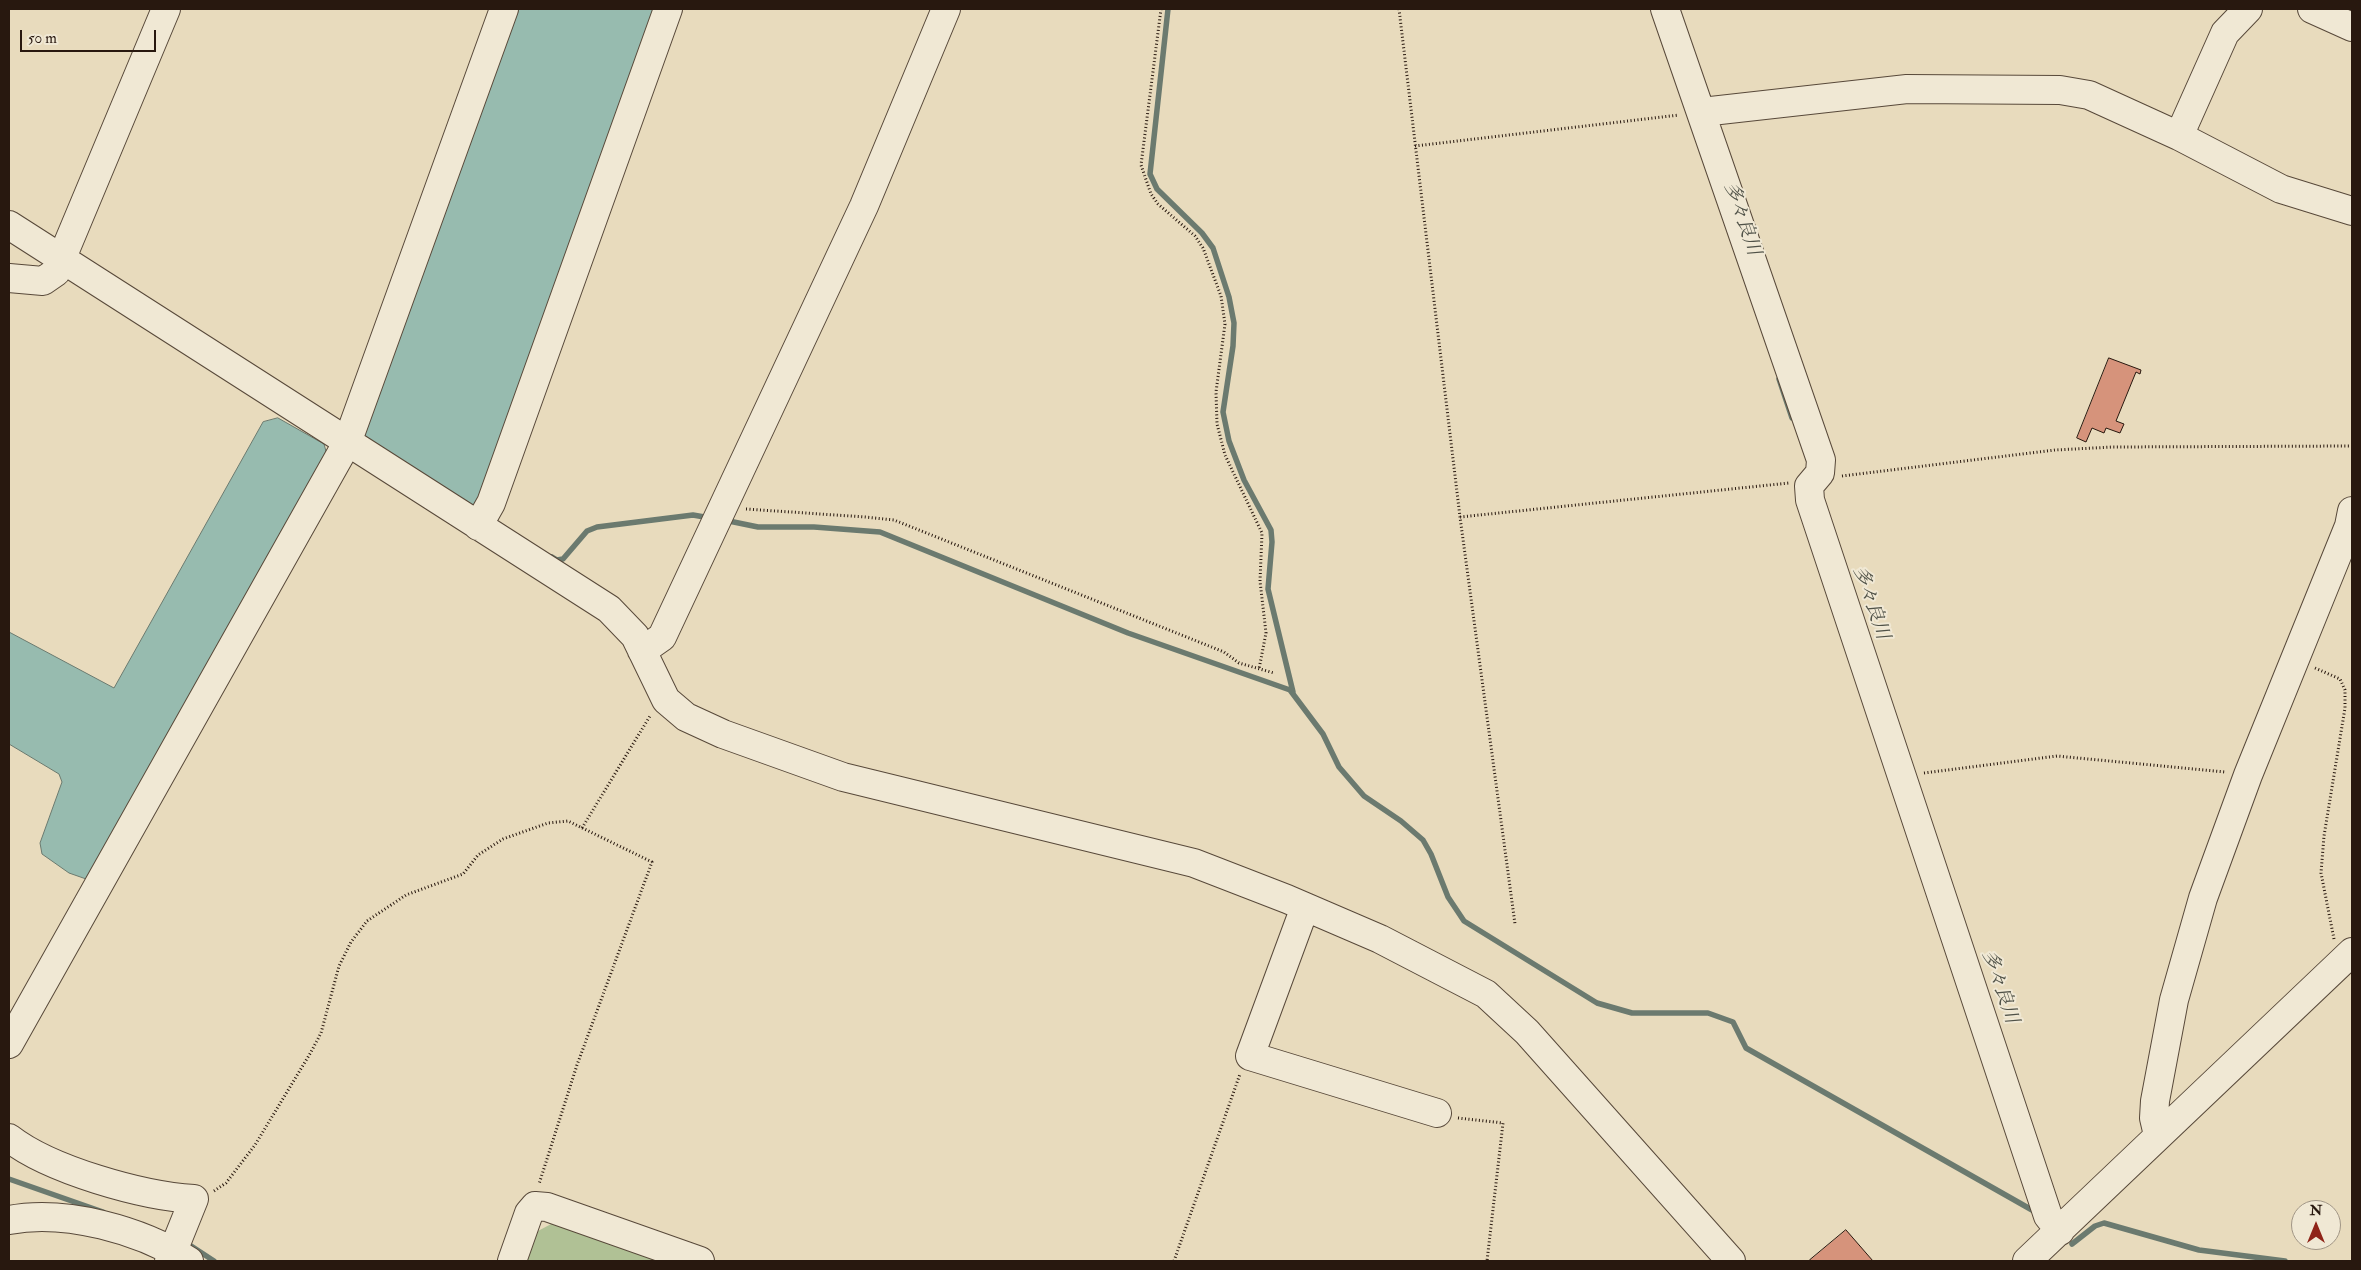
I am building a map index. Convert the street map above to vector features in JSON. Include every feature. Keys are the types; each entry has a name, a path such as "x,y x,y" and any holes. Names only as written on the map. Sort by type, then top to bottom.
{"street":[{"path":"9,278 43,281 56,272 166,9"},
{"path":"9,1044 347,443 504,9"},
{"path":"478,526 491,502 668,9"},
{"path":"642,651 662,637 864,206 946,9"},
{"path":"1665,9 1821,460 1810,500 2048,1216 2060,1231"},
{"path":"2179,136 2225,33 2248,9"},
{"path":"2312,9 2352,27"},
{"path":"1702,112 1907,88 2060,90 2088,95 2179,136 2282,189 2352,211"},
{"path":"9,225 609,609 629,627 666,700 686,717 722,734 843,777 1165,854 1194,863 1380,939 1473,987 1493,1000 1527,1032 1731,1261"},
{"path":"2158,1135 2154,1118 2155,1102 2174,1000 2203,898 2248,775 2296,662 2349,526 2352,511"},
{"path":"1305,908 1250,1056 1437,1113"},
{"path":"2031,1260 2158,1135 2348,957"},
{"path":"9,1138 21,1147 44,1159 96,1178 151,1192 194,1199 177,1258 119,1230 72,1219 45,1216 9,1220"},
{"path":"512,1261 529,1213 535,1206 547,1207 700,1261"}],"path":[{"path":"1161,9 1141,165 1151,194 1158,204 1194,236 1203,248 1221,296 1226,324 1216,392 1217,424 1226,455 1262,533 1260,582 1266,633 1259,669"},
{"path":"1399,9 1460,517 1514,924"},
{"path":"1416,146 1702,112"},
{"path":"1460,517 1815,480 2055,450 2113,447 2352,446"},
{"path":"720,512 739,509 865,516 894,520 1224,652 1239,663 1274,674"},
{"path":"2296,662 2340,679 2345,690 2344,716 2324,836 2321,873 2334,942 2348,957"},
{"path":"582,828 656,708 666,700"},
{"path":"1903,776 2057,756 2248,775"},
{"path":"194,1199 211,1193 226,1183 255,1145 321,1032 339,966 351,942 367,921 406,895 463,874 478,855 502,839 548,823 568,821 652,862 576,1065 536,1191 535,1206"},
{"path":"1174,1261 1243,1068 1250,1056"},
{"path":"1437,1113 1459,1118 1502,1123 1487,1261"}],"green space":[{"path":"553,1223 663,1261 526,1261 538,1231"}],"water":[{"path":"516,9 656,9 480,503 471,506 361,443"},
{"path":"278,418 324,444 327,455 89,880 69,873 42,854 40,843 62,782 59,774 9,744 9,632 114,688 263,422"}],"building":[{"path":"2109,358 2141,370 2140,374 2136,372 2116,421 2124,424 2120,433 2106,428 2104,433 2092,428 2086,442 2077,438"},
{"path":"1846,1230 1873,1261 1810,1260"}],"waterway":[{"path":"1168,9 1150,174 1157,189 1202,233 1213,248 1229,297 1234,323 1233,346 1223,412 1229,441 1244,480 1271,530 1272,542 1268,589 1293,692"},
{"name":"多々良川","path":"1779,379 1792,418"},
{"path":"552,557 557,560 563,559 587,531 597,527 693,515 710,518"},
{"path":"724,520 758,527 814,527 880,532 1128,633 1290,690 1323,734 1339,767 1364,796 1401,821 1423,840 1431,854 1448,897 1464,921 1597,1003 1632,1013 1708,1013 1733,1022 1746,1048 2032,1210"},
{"path":"9,1179 103,1212"},
{"name":"多々良川","path":"2072,1244 2095,1226 2104,1223 2199,1250 2285,1261"},
{"path":"185,1242 214,1261"}]}
